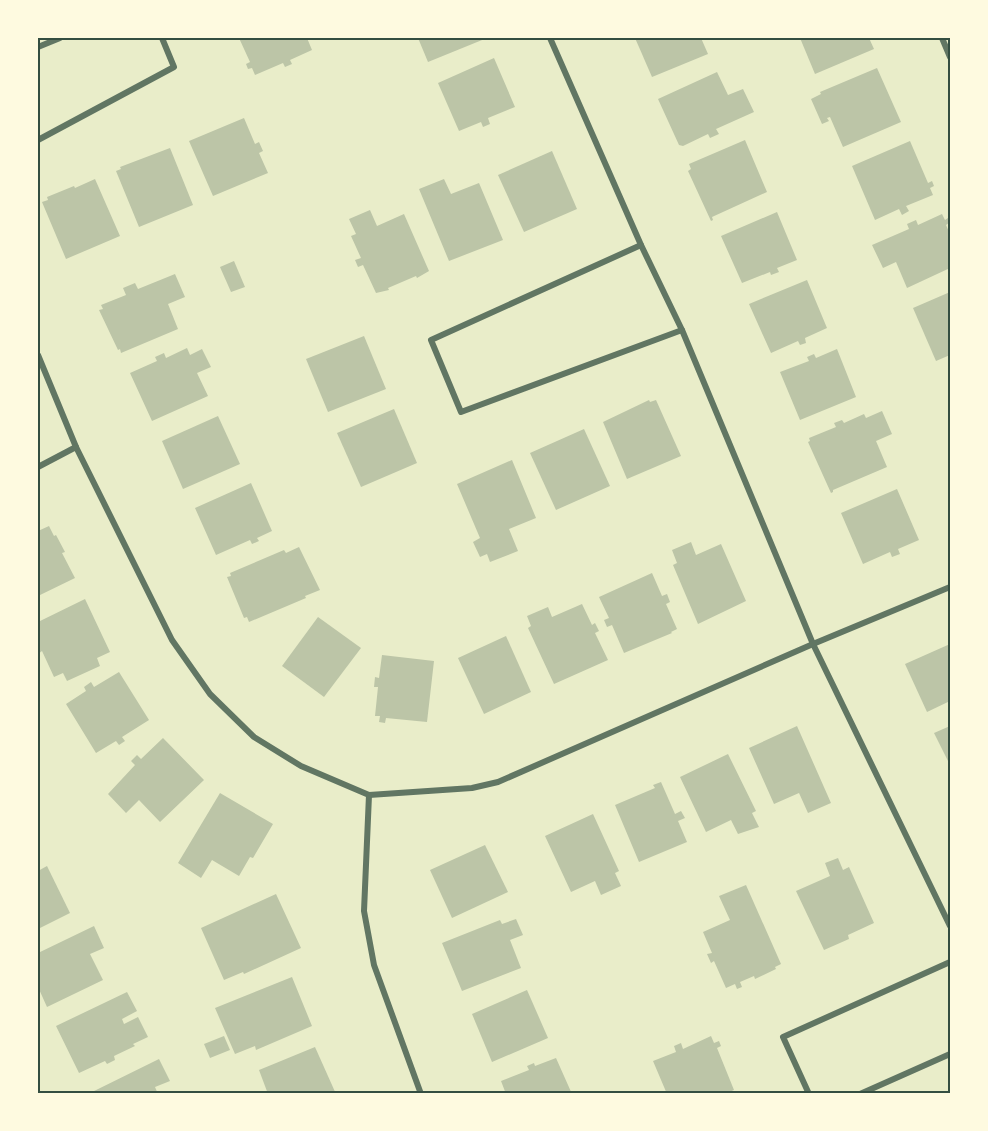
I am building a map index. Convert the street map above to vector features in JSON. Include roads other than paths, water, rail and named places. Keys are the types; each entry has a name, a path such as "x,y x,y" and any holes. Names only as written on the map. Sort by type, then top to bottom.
{"street":[{"path":"38,47 60,38"},
{"path":"38,141 174,67 162,38"},
{"path":"550,38 641,244 682,330 813,644 951,926"},
{"path":"942,38 951,57"},
{"path":"641,244 431,340 461,412 682,330"},
{"path":"38,355 76,447 172,640 210,694 263,743 301,766 369,795 471,788 498,782 813,644 951,587"},
{"path":"38,467 76,447"},
{"path":"369,795 364,911 374,965 420,1094"},
{"path":"809,1094 783,1037 951,962"},
{"path":"860,1094 951,1054"}]}
